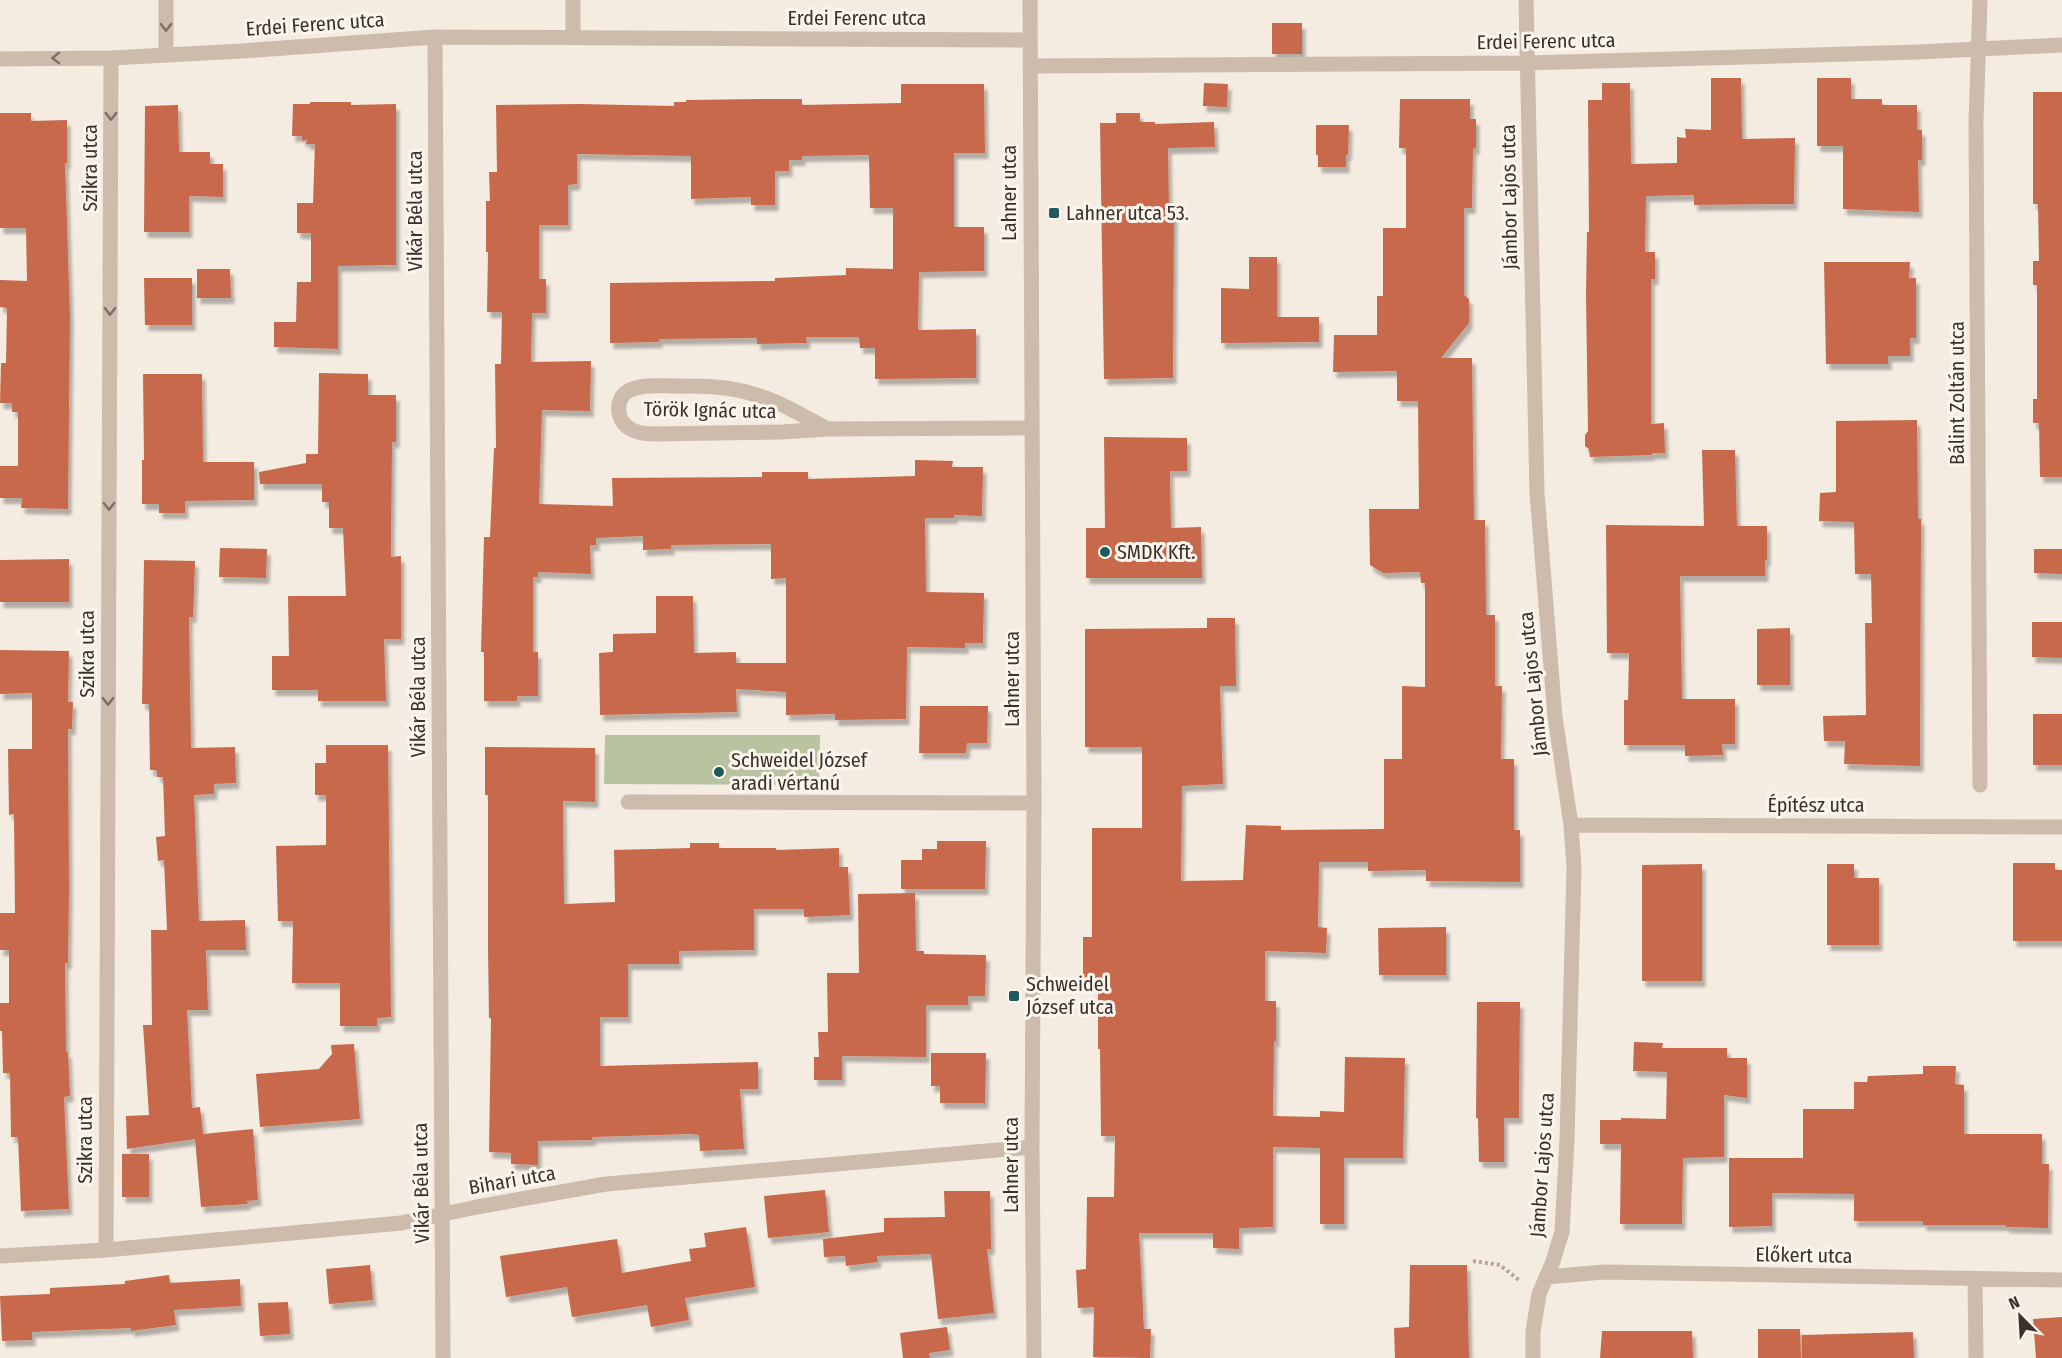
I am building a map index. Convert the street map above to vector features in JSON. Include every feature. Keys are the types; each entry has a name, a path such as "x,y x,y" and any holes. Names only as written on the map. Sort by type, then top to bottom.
{"street":[{"path":"166,0 166,54"},
{"path":"573,0 573,36"},
{"name":"Lahner utca","path":"1030,0 1034,1358"},
{"name":"Jámbor Lajos utca","path":"1526,0 1537,493 1555,717 1571,825 1574,868 1562,1232 1558,1249 1539,1294 1535,1312 1533,1358"},
{"name":"Bálint Zoltán utca","path":"1980,0 1976,132 1980,785"},
{"name":"Erdei Ferenc utca","path":"0,59 111,58 435,36 1030,40"},
{"name":"Vikár Béla utca","path":"435,36 443,1358"},
{"name":"Erdei Ferenc utca","path":"1030,66 1527,63 1918,52 2062,45"},
{"name":"Szikra utca","path":"106,1250 111,58"},
{"name":"Török Ignác utca","path":"828,429 765,398 723,387 643,386 627,392 621,399 619,409 620,418 627,427 649,434 828,429 1031,428"},
{"path":"628,802 1034,803"},
{"name":"Építész utca","path":"1571,825 2062,827"},
{"name":"Bihari utca","path":"0,1256 106,1250 401,1223 606,1184 1032,1147"},
{"name":"Előkert utca","path":"1546,1276 1604,1272 2062,1280"},
{"path":"1976,1279 1976,1358"}],"green space":[{"path":"605,735 820,735 819,785 604,784"}],"building":[{"path":"1272,23 1302,23 1302,54 1272,54"},
{"path":"1711,78 1741,78 1742,139 1795,138 1794,204 1694,205 1694,195 1646,196 1645,252 1655,252 1655,279 1651,279 1651,424 1664,423 1665,453 1590,457 1589,449 1585,446 1585,435 1588,431 1586,295 1587,232 1589,232 1588,100 1602,100 1602,83 1630,83 1631,164 1677,163 1677,137 1686,138 1685,129 1711,130"},
{"path":"1817,78 1851,78 1851,99 1882,99 1882,105 1917,105 1917,130 1922,130 1922,160 1918,160 1919,212 1843,209 1843,146 1817,146"},
{"path":"1204,83 1228,84 1227,107 1203,106"},
{"path":"901,84 984,84 985,153 954,153 954,227 984,227 984,271 919,272 918,330 976,329 976,378 875,379 875,348 860,348 859,337 806,337 807,343 757,344 757,338 659,339 659,342 610,343 610,283 775,281 775,278 846,275 846,268 893,269 893,208 870,208 869,155 802,156 802,160 789,160 789,171 775,171 775,205 751,205 751,197 691,199 691,156 577,154 577,184 568,185 568,225 539,225 539,279 546,279 546,313 532,313 531,362 591,361 590,411 542,410 539,504 613,506 612,478 762,477 762,472 808,472 808,479 915,476 915,460 953,461 952,467 983,467 982,516 954,515 954,518 925,518 926,592 984,593 983,643 965,643 965,648 907,647 906,719 835,720 835,714 786,715 786,692 736,689 737,712 600,715 599,653 613,652 613,634 656,633 656,596 693,596 694,653 736,652 736,663 786,663 786,578 771,579 771,544 671,545 671,549 643,550 643,536 596,538 596,545 590,545 591,574 538,572 538,577 533,577 533,652 538,652 538,696 517,696 517,701 484,701 484,652 481,652 484,537 490,537 494,448 496,448 495,364 501,364 502,312 487,312 486,201 490,201 489,172 497,172 496,105 674,106 674,102 686,102 686,100 761,99 802,99 802,105 901,103"},
{"path":"2033,92 2062,92 2062,477 2040,477 2039,423 2033,423 2033,399 2037,399 2037,285 2033,285 2033,261 2039,261 2038,204 2033,204"},
{"path":"1400,99 1470,99 1470,119 1476,119 1472,208 1464,208 1464,295 1469,299 1469,323 1441,358 1472,358 1474,520 1485,520 1486,615 1495,615 1495,686 1502,686 1501,759 1514,759 1514,830 1520,830 1520,882 1426,881 1426,870 1368,871 1368,862 1319,862 1318,927 1327,928 1326,953 1265,951 1265,1001 1276,1001 1273,1116 1320,1117 1320,1111 1344,1112 1345,1057 1405,1058 1403,1158 1344,1158 1344,1224 1320,1224 1320,1148 1273,1147 1273,1227 1239,1228 1239,1249 1213,1248 1213,1233 1139,1233 1144,1329 1151,1329 1150,1358 1093,1357 1094,1307 1078,1308 1076,1270 1086,1269 1087,1197 1114,1197 1115,1136 1101,1136 1098,982 1083,982 1083,937 1092,937 1092,828 1142,828 1142,747 1085,747 1085,629 1207,628 1207,618 1235,618 1236,686 1220,686 1223,784 1182,786 1181,881 1243,880 1246,825 1281,826 1281,830 1384,829 1384,759 1402,759 1402,686 1425,687 1425,583 1421,583 1420,572 1383,573 1370,565 1369,509 1419,509 1418,401 1397,401 1397,371 1333,372 1334,335 1377,335 1377,296 1383,296 1383,228 1406,228 1406,148 1399,148"},
{"path":"310,102 351,102 351,105 396,104 396,265 338,266 338,349 274,347 274,322 296,322 297,282 311,282 311,233 297,233 297,203 313,203 315,144 306,144 307,140 302,141 302,136 292,136 293,104 310,104"},
{"path":"178,105 179,152 210,152 210,164 223,164 223,197 189,196 189,232 144,232 145,106"},
{"path":"0,113 31,113 31,121 67,120 67,163 65,163 70,316 68,509 21,508 22,498 0,498 0,466 18,466 18,412 12,412 12,403 0,403 1,363 6,363 7,308 0,307 0,280 27,281 26,228 0,228"},
{"path":"1116,113 1140,113 1140,122 1155,122 1155,124 1214,122 1215,147 1168,148 1169,207 1174,207 1173,378 1104,379 1100,123 1116,123"},
{"path":"1316,125 1349,125 1346,167 1318,167"},
{"path":"1249,257 1277,257 1277,317 1319,317 1319,342 1221,343 1221,288 1249,289"},
{"path":"1824,262 1910,262 1909,278 1916,278 1916,338 1910,338 1910,356 1888,356 1888,364 1826,364"},
{"path":"197,269 230,269 231,298 197,298"},
{"path":"144,278 192,278 192,325 145,325"},
{"path":"319,373 368,374 368,395 396,395 396,442 392,442 391,557 401,556 401,639 384,639 386,701 318,701 318,690 272,690 272,656 289,656 288,596 346,596 343,528 329,528 329,502 322,502 322,484 260,484 259,472 306,463 306,454 318,454"},
{"path":"143,374 202,374 203,462 254,462 254,500 185,501 185,513 159,513 159,504 142,504"},
{"path":"1917,420 1918,519 1921,519 1920,766 1844,764 1845,741 1824,741 1823,716 1866,715 1865,623 1872,623 1871,574 1855,574 1854,522 1819,521 1820,493 1836,492 1836,421"},
{"path":"1104,437 1187,438 1187,471 1170,471 1171,528 1201,527 1202,578 1086,578 1086,528 1105,528"},
{"path":"1702,450 1735,450 1737,526 1767,526 1767,560 1765,560 1765,576 1680,576 1682,699 1735,699 1735,744 1722,744 1723,755 1685,756 1685,745 1624,745 1624,700 1628,700 1629,653 1607,653 1606,525 1704,526"},
{"path":"220,548 267,549 266,578 219,577"},
{"path":"2034,549 2062,549 2062,574 2034,573"},
{"path":"69,559 69,602 0,602 0,560"},
{"path":"144,560 195,561 193,617 189,617 191,748 235,747 236,783 214,784 214,794 194,795 199,921 245,920 246,950 206,950 208,1010 187,1010 192,1108 200,1107 203,1134 253,1129 258,1200 247,1201 248,1204 201,1207 195,1139 127,1149 126,1116 149,1115 143,1025 152,1025 151,930 167,930 164,860 158,861 156,837 165,836 163,777 157,777 157,770 150,770 149,704 142,704"},
{"path":"2032,622 2062,622 2062,658 2032,657"},
{"path":"1790,628 1790,685 1757,685 1757,629"},
{"path":"0,650 69,651 68,702 73,702 72,729 68,729 69,889 68,963 65,963 66,1052 68,1052 70,1096 64,1097 69,1209 21,1211 18,1137 11,1137 10,1073 3,1073 0,1003 9,1003 9,950 0,950 0,913 15,913 14,814 9,815 8,749 32,749 32,693 0,694"},
{"path":"920,706 988,706 987,743 967,743 966,753 919,753"},
{"path":"2033,714 2062,714 2062,765 2033,765"},
{"path":"326,745 388,745 391,1017 377,1018 377,1026 340,1026 340,983 292,983 293,921 278,921 276,846 326,845 326,795 315,795 315,763 326,763"},
{"path":"485,747 595,748 595,802 563,801 564,904 615,902 614,850 690,848 690,843 719,843 719,848 776,848 776,850 839,848 839,867 848,867 850,915 804,917 804,909 754,909 754,950 679,951 679,964 628,964 628,1017 600,1017 600,1066 758,1062 758,1089 740,1089 744,1149 700,1151 699,1135 690,1134 538,1141 538,1165 511,1164 511,1153 489,1152 491,1018 489,1018 488,795 485,795"},
{"path":"937,841 986,841 985,889 901,889 901,860 922,860 922,849 937,849"},
{"path":"2013,863 2055,863 2055,870 2062,870 2062,941 2013,941"},
{"path":"1702,864 1702,981 1642,981 1642,865"},
{"path":"1827,864 1854,864 1854,878 1879,878 1879,945 1827,945"},
{"path":"915,893 916,951 924,951 924,954 986,955 985,996 968,996 968,1005 926,1005 926,1057 842,1056 842,1080 814,1080 814,1057 819,1057 818,1032 828,1032 827,973 859,973 858,894"},
{"path":"1446,927 1446,975 1379,975 1378,928"},
{"path":"1477,1002 1520,1002 1519,1118 1504,1118 1504,1162 1479,1162 1478,1118 1476,1118"},
{"path":"1634,1042 1663,1043 1662,1048 1727,1048 1727,1058 1747,1058 1747,1098 1724,1095 1724,1157 1683,1158 1682,1224 1620,1224 1621,1144 1600,1144 1600,1120 1666,1119 1667,1072 1633,1071"},
{"path":"354,1044 360,1119 260,1127 256,1074 319,1069 332,1054 331,1045"},
{"path":"931,1053 986,1053 985,1103 940,1103 940,1086 931,1086"},
{"path":"1923,1066 1956,1066 1955,1084 1964,1085 1964,1134 2042,1134 2042,1164 2049,1164 2048,1228 2006,1227 2006,1225 1923,1225 1923,1221 1854,1221 1854,1194 1772,1193 1772,1226 1729,1227 1729,1158 1803,1158 1803,1109 1854,1109 1854,1082 1867,1082 1868,1076 1923,1074"},
{"path":"122,1154 149,1154 149,1197 122,1197"},
{"path":"825,1190 829,1232 768,1238 764,1196"},
{"path":"944,1191 990,1191 991,1249 987,1249 994,1313 938,1319 931,1254 877,1256 878,1262 846,1266 845,1256 824,1257 823,1239 884,1232 884,1218 945,1217"},
{"path":"746,1227 755,1287 685,1298 689,1320 651,1327 647,1305 572,1317 567,1287 506,1297 500,1256 617,1239 622,1273 691,1261 689,1249 706,1247 704,1233"},
{"path":"370,1265 373,1300 329,1304 326,1269"},
{"path":"1410,1265 1467,1265 1469,1358 1395,1358 1394,1328 1409,1327"},
{"path":"169,1275 170,1283 240,1279 241,1306 174,1310 176,1325 131,1331 131,1328 32,1332 32,1340 2,1341 0,1296 50,1294 50,1288 125,1284 125,1281"},
{"path":"288,1302 290,1334 260,1336 258,1303"},
{"path":"2062,1317 2062,1358 2036,1358 2033,1319"},
{"path":"947,1327 950,1350 929,1353 930,1358 903,1358 900,1333"},
{"path":"1758,1329 1800,1329 1801,1358 1758,1358"},
{"path":"1602,1331 1692,1331 1693,1358 1600,1358"},
{"path":"1913,1332 1914,1358 1802,1358 1802,1335"}],"place":[{"name":"Lahner utca 53.","path":"1054,213"},
{"name":"SMDK Kft.","path":"1105,552"},
{"name":"Schweidel József aradi vértanú","path":"719,772"},
{"name":"Schweidel József utca","path":"1014,996"}]}
